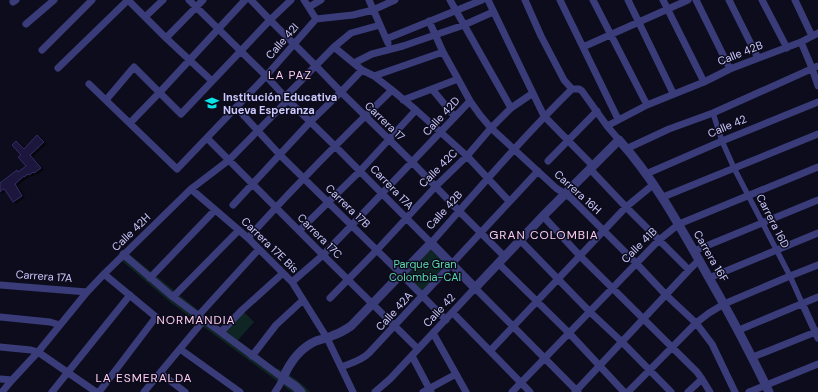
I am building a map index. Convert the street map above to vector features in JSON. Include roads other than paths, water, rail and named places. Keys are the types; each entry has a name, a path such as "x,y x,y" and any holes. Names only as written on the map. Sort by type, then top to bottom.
{"street":[{"path":"26,24 54,0"},
{"path":"42,50 92,0"},
{"path":"58,68 128,0 212,81"},
{"path":"146,17 163,0"},
{"name":"Carrera 17A","path":"188,0 266,76 286,99 360,171 576,391"},
{"path":"166,38 203,0"},
{"path":"88,84 130,123 245,0"},
{"name":"Carrera 17","path":"251,0 436,186 480,233 536,302 569,333 624,392"},
{"path":"106,100 134,67 182,114 270,20 291,0"},
{"path":"304,0 316,18 347,16 373,10 395,0"},
{"path":"309,7 321,0"},
{"path":"368,0 391,49"},
{"path":"450,0 511,108"},
{"path":"386,39 482,0"},
{"path":"488,0 544,116 592,167 626,207 689,270"},
{"path":"524,0 564,80 572,89 579,89 582,91 618,140"},
{"path":"560,0 618,119"},
{"path":"593,0 612,34 647,105"},
{"path":"628,0 673,94"},
{"path":"662,0 704,82"},
{"path":"583,47 688,0"},
{"path":"696,0 730,69"},
{"path":"729,0 758,58"},
{"path":"762,0 787,48"},
{"path":"795,0 815,35"},
{"path":"354,63 372,54 464,25 493,12"},
{"name":"Calle 42I","path":"130,123 177,169 266,76 316,18"},
{"name":"Carrera 16H","path":"429,21 443,52 470,101 480,115 556,188 571,198 666,295 696,323 712,344 735,392"},
{"name":"Calle 42H","path":"2,392 38,352 87,292 123,254 191,189 229,160 258,132 334,47 351,33 380,25"},
{"name":"Calle 42B","path":"607,126 647,105 704,82 730,69 787,48 815,35"},
{"path":"801,42 815,67 818,86"},
{"path":"334,47 362,70 374,76 416,110 467,156 509,201"},
{"path":"374,76 443,52"},
{"path":"626,149 669,129 713,113 815,67"},
{"path":"233,205 310,122 362,70"},
{"path":"403,100 458,79"},
{"path":"432,89 455,117"},
{"name":"Calle 42B","path":"327,338 351,326 430,243 544,116 572,89"},
{"path":"248,238 303,178 392,90"},
{"name":"Calle 42C","path":"330,298 436,186 467,156 511,108 533,93"},
{"name":"Calle 42D","path":"292,282 323,255 470,101"},
{"name":"Calle 42","path":"646,174 818,102"},
{"name":"Carrera 17B","path":"236,107 280,155 446,320"},
{"path":"299,231 360,171 416,110"},
{"path":"548,161 597,111"},
{"name":"Carrera 16D","path":"713,113 722,141 734,168 777,250 817,333"},
{"path":"663,197 818,134"},
{"name":"Carrera 17C","path":"207,138 418,350"},
{"name":"Calle 42","path":"375,392 390,380 520,240 618,140"},
{"name":"Carrera 16F","path":"618,140 663,197 739,330 767,389"},
{"name":"Calle 41B","path":"512,392 636,263 659,240 679,224 818,167"},
{"name":"Calle 42A","path":"340,367 358,361 369,354 538,171"},
{"path":"490,351 626,207 654,184"},
{"name":"Carrera 17E Bis","path":"191,189 248,238 292,282 327,338 353,392"},
{"path":"694,251 818,200"},
{"path":"150,278 215,210"},
{"path":"543,216 643,320 697,372 710,392"},
{"path":"174,297 239,230"},
{"path":"709,278 818,233"},
{"path":"520,240 671,392"},
{"path":"144,392 180,349 201,318 259,249"},
{"path":"123,254 150,278 201,318 295,386 301,392"},
{"path":"576,391 699,260"},
{"path":"628,392 696,323 709,313 724,304 818,265"},
{"path":"220,332 283,273"},
{"path":"0,347 32,350 38,352 98,392 156,317 104,274"},
{"name":"Carrera 17A","path":"0,285 87,292"},
{"path":"52,392 130,295"},
{"path":"739,330 818,297"},
{"path":"252,356 276,325 304,300"},
{"path":"453,313 530,392"},
{"path":"0,317 60,324"},
{"path":"433,333 466,392"},
{"path":"753,357 817,333"},
{"path":"275,392 291,362 300,352 314,342 327,338"},
{"path":"180,349 240,392"},
{"path":"412,356 428,391 456,374"},
{"path":"749,392 767,389 818,364"},
{"path":"160,374 185,392"},
{"path":"0,379 12,380"},
{"path":"688,392 702,379"}],"place":[{"name":"Institución Educativa Nueva Esperanza","path":"212,103"}],"district":[{"name":"LA PAZ","path":"290,75"},
{"name":"GRAN COLOMBIA","path":"544,235"},
{"name":"NORMANDIA","path":"196,320"},
{"name":"LA ESMERALDA","path":"144,378"}],"park label":[{"name":"Parque Gran Colombia-CAI","path":"425,270"}]}
